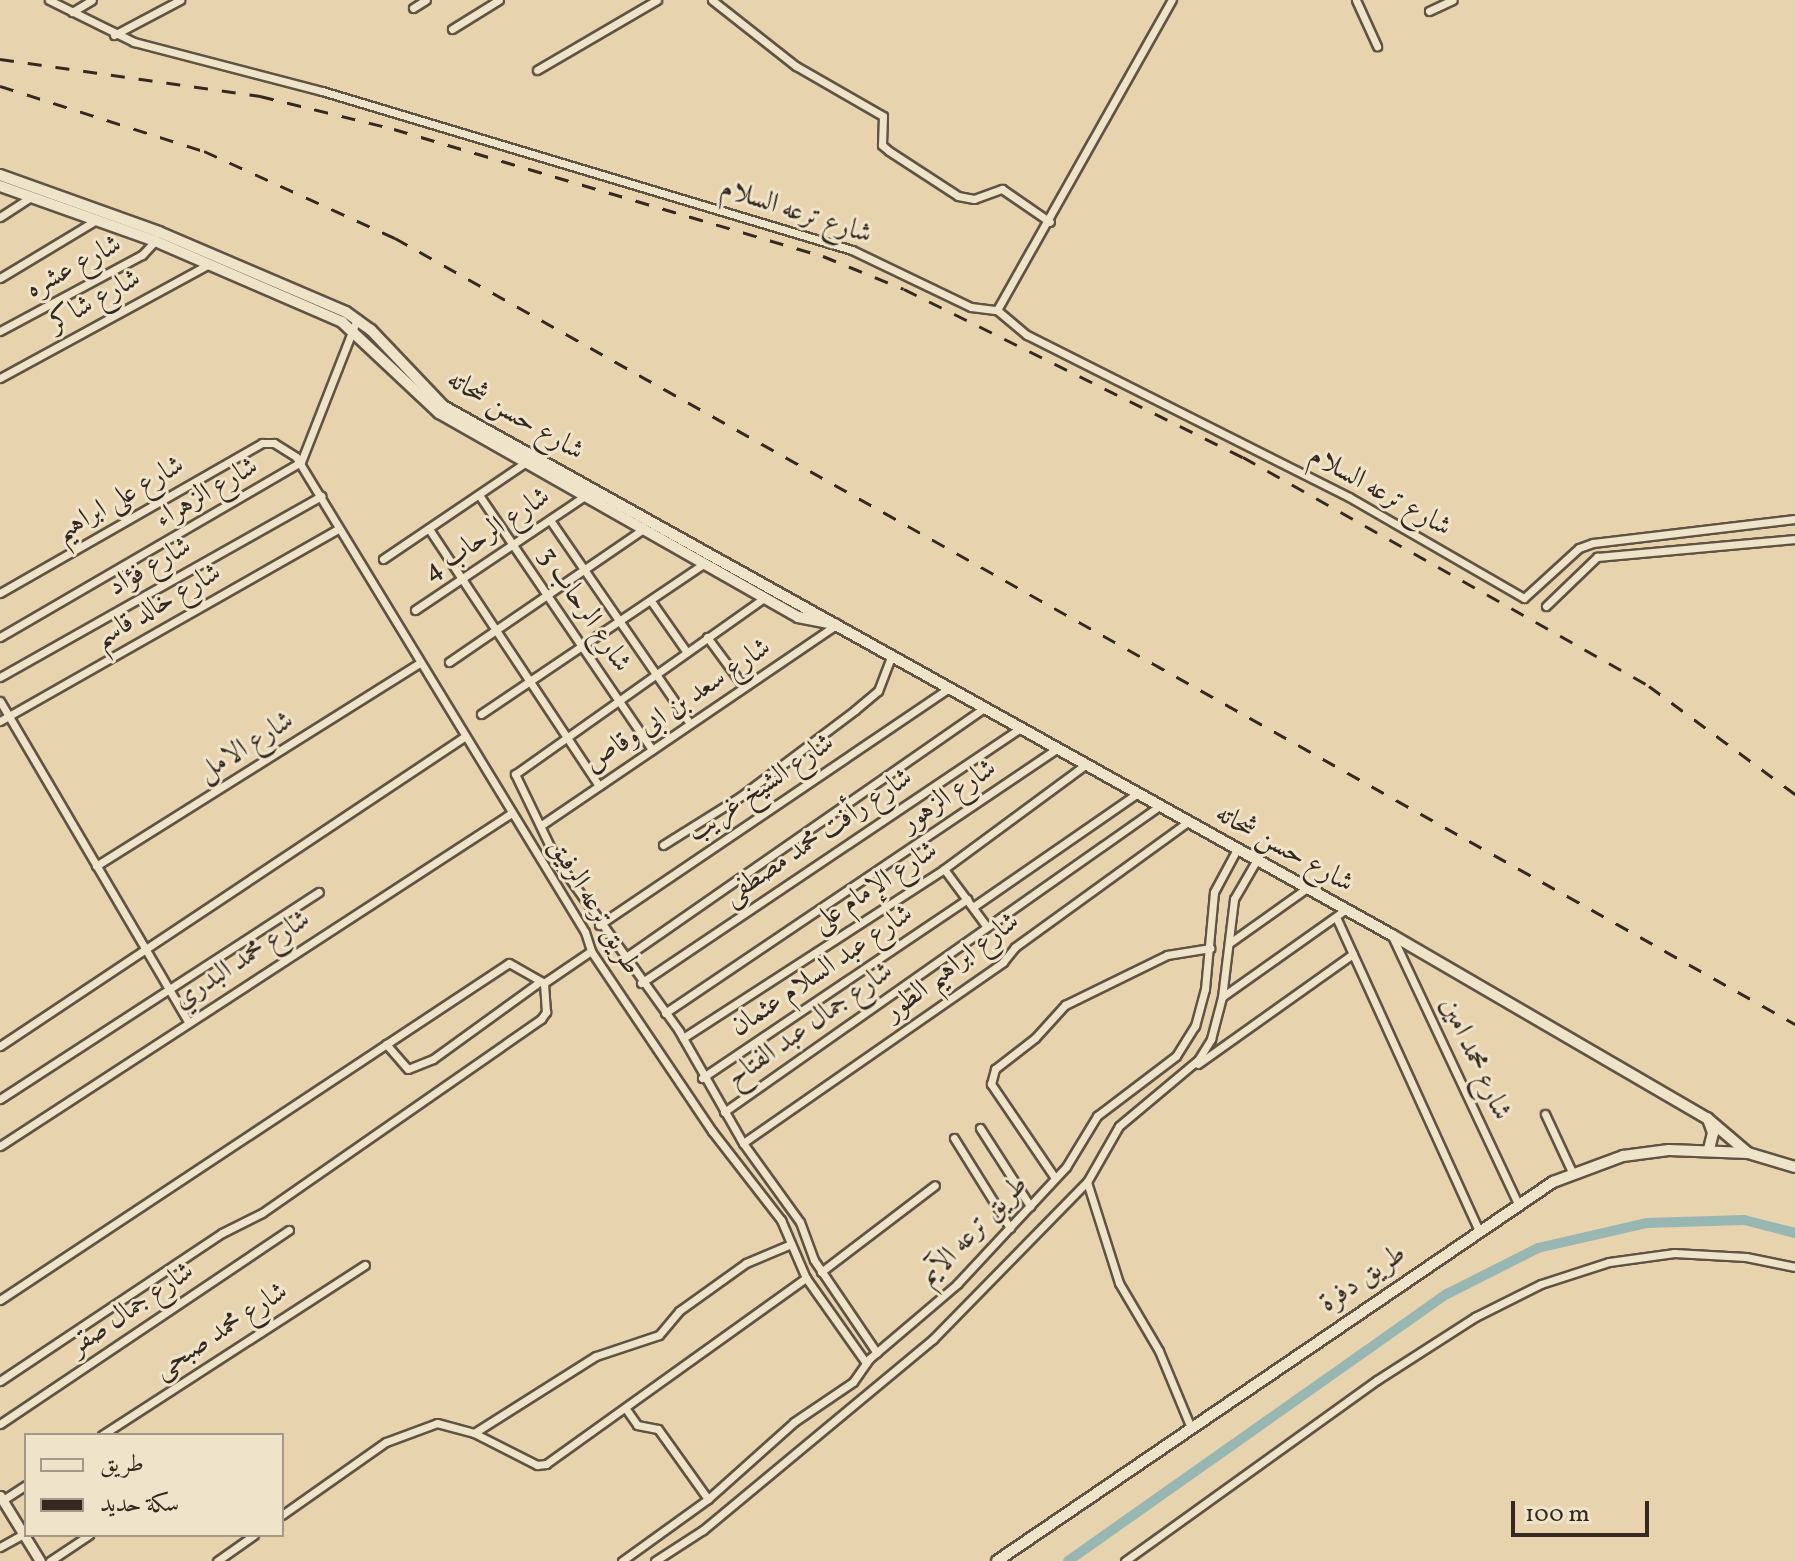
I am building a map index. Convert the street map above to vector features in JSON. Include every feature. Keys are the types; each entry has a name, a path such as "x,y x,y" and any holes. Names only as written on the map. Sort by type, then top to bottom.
{"main road":[{"name":"شارع حسن شحاته","path":"0,175 157,236 355,324 443,406 1307,888 1340,914 1392,935 1707,1118 1748,1153"},
{"name":"شارع حسن شحاته","path":"0,186 96,220 157,236 210,263 261,280"},
{"name":"شارع حسن شحاته","path":"355,324 431,408 807,622 837,624"},
{"path":"1707,1118 1713,1133 1709,1149"},
{"name":"طريق دفرة","path":"997,1561 1478,1228 1572,1172 1623,1156 1709,1149 1748,1153 1795,1167"}],"street":[{"name":"شارع ترعه السلام","path":"49,0 114,35 837,244 971,307 997,310 1027,335 1349,497 1524,598 1579,548 1593,543 1795,519"},
{"path":"72,12 92,0"},
{"path":"114,35 180,0"},
{"path":"413,8 426,0"},
{"path":"452,29 499,0"},
{"path":"537,70 657,0"},
{"path":"712,0 796,66 883,116 882,145 889,151 958,196 974,199 1002,189 1050,222"},
{"path":"997,310 1050,222 1172,0"},
{"path":"1356,0 1377,46"},
{"path":"1429,11 1453,0"},
{"path":"0,217 31,197"},
{"path":"0,278 96,220"},
{"name":"شارع عشره","path":"0,331 142,255 157,236"},
{"name":"شارع شاكر","path":"0,378 210,263"},
{"name":"شارع الزهراء","path":"0,637 301,462 355,324"},
{"name":"شارع على ابراهيم","path":"0,593 262,443 280,446 301,462"},
{"name":"طريق ترعه الرفيق","path":"301,462 418,664 585,932 591,951 712,1131 781,1220 806,1278 866,1363"},
{"path":"383,559 525,463"},
{"name":"شارع الرحاب 3","path":"479,495 652,750"},
{"name":"شارع فؤاد","path":"0,677 321,496"},
{"name":"شارع الرحاب 4","path":"415,610 583,497"},
{"path":"550,520 690,724"},
{"name":"شارع خالد قاسم","path":"0,721 338,529"},
{"path":"429,529 599,786"},
{"path":"449,662 642,530"},
{"path":"1546,606 1591,559 1795,539"},
{"path":"481,714 703,564"},
{"path":"565,735 764,598"},
{"path":"651,601 686,651"},
{"name":"شارع سعد بن ابى وقاص","path":"543,824 837,624"},
{"path":"707,637 744,687"},
{"path":"663,845 741,796 878,691 892,655"},
{"name":"شارع الامل","path":"96,866 418,664"},
{"name":"شارع الشيخ غريب","path":"599,925 949,688"},
{"path":"0,701 188,1021"},
{"path":"623,959 984,708"},
{"name":"شارع رأفت محمد مصطفى","path":"641,983 1020,728"},
{"name":"طريق ترعه الرفيق","path":"565,735 517,769 515,777 543,824 554,855 599,925 683,1038 702,1078 743,1143 798,1218 821,1272 877,1353"},
{"path":"0,1046 147,951 464,737"},
{"name":"شارع الزهور","path":"665,1013 1057,749"},
{"name":"شارع الإمام على","path":"683,1038 944,869 1085,765"},
{"name":"شارع عبد السلام عثمان","path":"702,1078 1136,794"},
{"name":"شارع جمال عبد الفتاح","path":"724,1112 1158,807"},
{"name":"شارع محمد البدري","path":"0,1146 510,814"},
{"name":"شارع ابراهيم الطور","path":"743,1143 1003,962 1015,947 1186,823"},
{"name":"طريق ترعه الآيم","path":"622,1561 708,1499 794,1422 847,1387 866,1363 957,1284 1010,1228 1055,1178 1097,1116 1182,1048 1205,989 1214,892 1236,851"},
{"name":"طريق ترعه الآيم","path":"655,1561 703,1530 884,1384 1087,1182 1119,1126 1187,1072 1211,1039 1222,997 1234,899 1256,861"},
{"path":"944,869 987,927"},
{"path":"1231,942 1307,888"},
{"path":"0,1099 319,892"},
{"path":"1222,997 1340,914 1353,954 1478,1228"},
{"name":"شارع محمد امين","path":"1392,935 1517,1202"},
{"path":"1055,1178 991,1084 995,1069 1035,1038 1065,1005 1167,955 1210,948"},
{"path":"386,1044 408,1069 433,1059 591,951"},
{"path":"1187,1072 1353,954"},
{"path":"0,1300 509,963 541,983 546,1012 541,1019 262,1213 222,1233 0,1381"},
{"path":"1545,1114 1572,1172"},
{"path":"980,1128 1030,1206"},
{"path":"954,1138 1010,1228"},
{"path":"1087,1182 1119,1283 1159,1351 1191,1428"},
{"path":"821,1272 935,1185"},
{"name":"شارع جمال صقر","path":"0,1424 289,1230"},
{"path":"474,1433 596,1356 659,1335 679,1311 746,1263 791,1244"},
{"path":"1125,1561 1407,1360 1541,1284 1609,1262 1674,1253 1746,1257 1795,1267"},
{"name":"شارع محمد صبحى","path":"105,1433 365,1265"},
{"path":"284,1514 410,1430 437,1423 474,1433 529,1462 546,1464 806,1278"},
{"path":"626,1409 637,1425 658,1429 708,1499"},
{"path":"0,1547 23,1534 1,1498 24,1486"},
{"path":"25,1537 40,1561"},
{"path":"50,1561 86,1537"},
{"path":"217,1561 251,1537"}],"waterway":[{"path":"1068,1561 1447,1294 1538,1248 1647,1223 1744,1220 1795,1233"}],"railway":[{"path":"0,59 260,96 394,129 823,256 904,289 1243,457 1649,686 1795,794"},
{"path":"0,86 204,151 395,238 1795,1024"}]}
